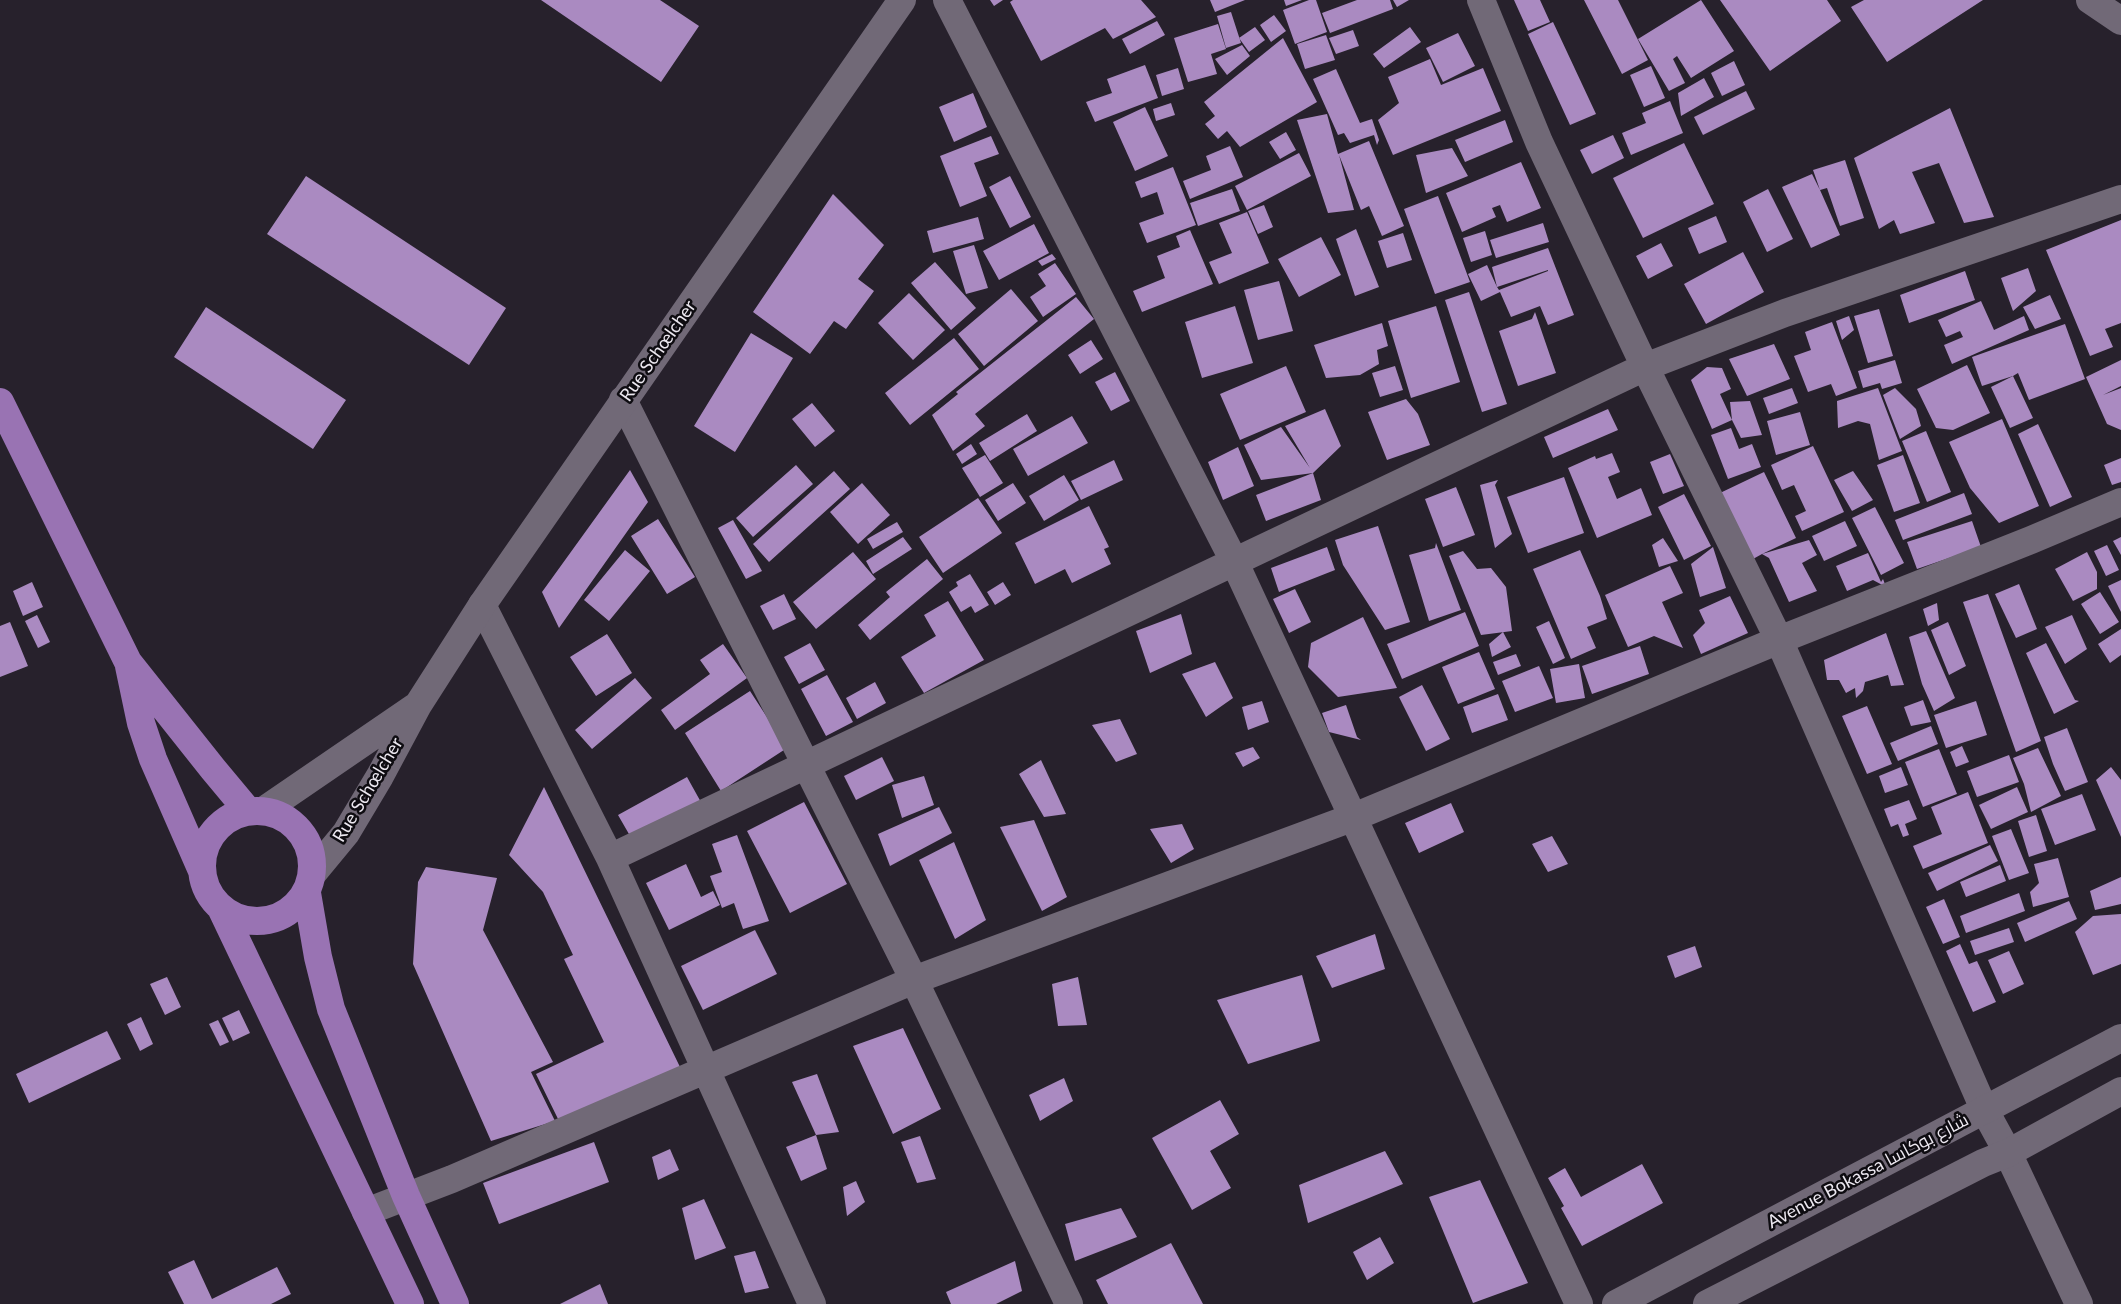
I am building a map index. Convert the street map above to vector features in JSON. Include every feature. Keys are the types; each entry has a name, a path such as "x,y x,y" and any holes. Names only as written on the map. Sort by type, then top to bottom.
{"main road":[{"path":"0,402 128,662 141,723 152,758 202,871 208,892 221,908 410,1304"},
{"path":"128,662 256,811"},
{"path":"202,871 204,850 213,832 229,818 256,811 280,815 294,825 306,839 312,855 310,883 318,957 331,1009 406,1196 455,1304"},
{"path":"221,908 236,918 252,922 268,921 284,916 297,906 310,883"}],"street":[{"name":"Rue Schœlcher","path":"310,883 346,833 380,776 418,705 482,605 902,0"},
{"path":"947,0 1234,561 1579,1304"},
{"path":"1481,0 1539,142 1645,367 1780,640 1984,1110 2008,1153 2079,1304"},
{"path":"2090,0 2121,22"},
{"path":"610,858 1645,367 1785,313 2121,199"},
{"path":"623,400 914,980 1069,1304"},
{"path":"366,1212 452,1179 914,980 1354,817 1780,640 2121,502"},
{"path":"482,605 610,858 812,1304"},
{"name":"Rue Schœlcher","path":"256,811 418,705"},
{"name":"Avenue Bokassa شارع بوكاسا","path":"1616,1304 2121,1038"},
{"path":"1707,1304 1983,1163 2008,1153 2121,1091"}],"building":[{"path":"541,0 660,0 699,26 661,82"},
{"path":"990,0 1003,0 994,6"},
{"path":"1013,0 1141,0 1156,17 1113,39 1105,28 1041,61 1010,2"},
{"path":"1210,0 1245,0 1215,12"},
{"path":"1284,0 1302,0 1286,6"},
{"path":"1309,0 1316,0 1327,32 1295,44 1283,10"},
{"path":"1357,0 1390,0 1393,9 1330,33 1322,13"},
{"path":"1393,0 1409,0 1397,7"},
{"path":"1514,0 1540,0 1550,22 1528,31"},
{"path":"1584,0 1618,0 1648,60 1622,74"},
{"path":"1701,0 1734,51 1691,78 1677,56 1673,59 1685,83 1669,91 1638,39"},
{"path":"1720,0 1827,0 1841,21 1770,71"},
{"path":"1864,0 1983,0 1887,62 1851,7"},
{"path":"1231,12 1241,43 1226,48 1217,16"},
{"path":"1274,15 1286,31 1271,42 1260,25"},
{"path":"1157,21 1165,35 1130,54 1122,39"},
{"path":"1553,22 1596,114 1570,125 1528,34"},
{"path":"1218,24 1226,49 1211,54 1217,74 1188,82 1174,38"},
{"path":"1255,27 1265,40 1249,52 1239,38"},
{"path":"1410,27 1421,42 1384,68 1373,54"},
{"path":"1353,30 1359,46 1336,54 1329,38"},
{"path":"1458,33 1475,66 1443,82 1426,48"},
{"path":"1326,35 1335,60 1305,69 1297,44"},
{"path":"1283,38 1317,102 1240,147 1227,131 1218,139 1205,124 1215,116 1204,102"},
{"path":"1242,45 1250,56 1227,75 1215,59"},
{"path":"1430,59 1441,85 1483,68 1501,111 1393,155 1378,120 1399,103 1388,77"},
{"path":"1734,61 1745,85 1722,96 1711,73"},
{"path":"1145,65 1158,98 1095,122 1086,102 1112,93 1107,79"},
{"path":"1651,66 1665,98 1644,107 1630,75"},
{"path":"1178,68 1184,89 1162,96 1156,75"},
{"path":"1336,69 1360,123 1372,119 1379,140 1377,145 1374,135 1350,143 1344,133 1338,135 1313,79"},
{"path":"1704,78 1714,97 1681,116 1678,93"},
{"path":"1746,91 1755,109 1703,135 1694,117"},
{"path":"973,93 987,127 954,142 939,107"},
{"path":"1670,101 1683,133 1631,155 1622,133 1646,123 1642,113"},
{"path":"1171,103 1175,115 1156,121 1153,109"},
{"path":"1145,107 1168,156 1135,171 1113,122"},
{"path":"1950,108 1994,217 1964,223 1939,163 1912,172 1935,223 1900,234 1894,220 1879,229 1854,158"},
{"path":"1327,114 1338,154 1369,141 1404,226 1382,236 1369,206 1361,210 1339,155 1354,210 1328,213 1297,120"},
{"path":"1505,120 1513,142 1465,162 1455,140"},
{"path":"1286,132 1296,150 1280,159 1269,142"},
{"path":"1613,135 1624,158 1592,174 1580,150"},
{"path":"991,136 999,154 974,163 987,196 960,207 940,156"},
{"path":"1684,143 1714,204 1643,238 1613,178"},
{"path":"1230,146 1243,177 1190,199 1183,181 1211,170 1206,156"},
{"path":"1452,148 1468,176 1426,193 1416,155"},
{"path":"1299,153 1311,176 1247,210 1235,186"},
{"path":"1845,160 1864,218 1840,226 1827,188 1820,190 1813,170"},
{"path":"1521,162 1541,208 1507,222 1500,205 1492,208 1496,217 1462,232 1446,193"},
{"path":"1173,167 1196,225 1147,243 1139,223 1164,214 1157,192 1141,198 1135,182"},
{"path":"1812,174 1840,235 1811,248 1782,187"},
{"path":"306,176 506,308 469,365 267,234"},
{"path":"1010,176 1031,217 1010,228 989,187"},
{"path":"1232,189 1240,211 1198,226 1190,203"},
{"path":"1768,189 1793,239 1767,252 1743,202"},
{"path":"833,194 884,245 858,279 874,291 846,329 834,321 810,354 753,312"},
{"path":"1438,196 1470,282 1435,294 1404,209"},
{"path":"1264,205 1273,227 1258,234 1248,211"},
{"path":"1247,212 1269,263 1219,284 1209,262 1232,253 1219,223"},
{"path":"1716,216 1727,242 1699,254 1688,228"},
{"path":"978,217 984,239 933,253 927,231"},
{"path":"2121,220 2121,323 2105,329 2113,347 2090,356 2046,250"},
{"path":"1543,223 1549,242 1496,258 1490,240"},
{"path":"1034,224 1049,253 999,280 983,251"},
{"path":"1356,229 1379,287 1355,296 1336,239"},
{"path":"1190,230 1213,284 1142,312 1133,291 1165,278 1157,256 1180,247 1176,236"},
{"path":"1485,231 1492,255 1471,262 1463,238"},
{"path":"1403,233 1412,260 1387,268 1378,241"},
{"path":"1321,237 1341,275 1299,297 1278,259"},
{"path":"1661,243 1673,266 1648,279 1636,256"},
{"path":"974,245 988,288 966,294 953,251"},
{"path":"1548,248 1574,315 1548,325 1540,306 1511,317 1500,292 1481,301 1468,274 1487,265 1497,287 1492,267","holes":["1548,270 1499,290 1497,287"]},
{"path":"1743,252 1764,292 1706,324 1684,284"},
{"path":"1052,254 1056,259 1042,266 1038,261"},
{"path":"935,262 976,308 951,330 911,283"},
{"path":"1055,263 1076,294 1043,317 1030,297 1046,286 1038,274"},
{"path":"2028,268 2036,291 2013,311 2001,278"},
{"path":"1965,271 1975,300 1909,323 1900,295"},
{"path":"1279,281 1293,331 1258,340 1244,290"},
{"path":"1011,289 1038,321 984,366 958,334"},
{"path":"1469,292 1507,404 1482,412 1445,300"},
{"path":"909,293 945,330 913,360 878,323"},
{"path":"2050,295 2061,319 2035,329 2023,307"},
{"path":"1076,297 1094,319 975,414 985,426 953,451 932,415 958,394 956,392"},
{"path":"1981,301 1994,330 2024,316 2029,330 1952,364 1944,345 1963,337 1960,331 1946,337 1938,320"},
{"path":"1235,306 1253,363 1202,378 1185,322"},
{"path":"1436,306 1460,382 1411,398 1388,321"},
{"path":"206,307 346,400 313,449 174,357"},
{"path":"1879,309 1893,356 1868,363 1854,316"},
{"path":"1535,312 1556,373 1518,386 1499,331 1532,319"},
{"path":"1849,316 1854,330 1842,340 1836,321"},
{"path":"1832,322 1857,388 1836,396 1831,384 1808,392 1794,356 1811,350 1805,332"},
{"path":"1382,323 1388,346 1377,350 1379,364 1360,375 1326,378 1314,345"},
{"path":"2065,324 2085,379 2029,400 2018,373 1982,386 1972,357"},
{"path":"751,333 793,358 735,452 694,426"},
{"path":"954,338 979,369 910,425 885,393"},
{"path":"1091,340 1103,359 1080,374 1068,355"},
{"path":"1774,344 1790,379 1747,396 1729,359"},
{"path":"1895,360 1902,383 1882,389 1880,383 1863,388 1858,371"},
{"path":"2121,360 2121,386 2103,395 2121,388 2121,430 2107,424 2086,377"},
{"path":"1967,365 1990,413 1953,430 1936,428 1917,389"},
{"path":"1286,366 1306,412 1240,440 1220,394"},
{"path":"1395,366 1403,390 1380,397 1372,373"},
{"path":"1707,367 1722,368 1731,389 1720,394 1732,420 1712,429 1691,380"},
{"path":"1115,372 1130,401 1111,411 1095,382"},
{"path":"2013,376 2033,418 2010,428 1991,387"},
{"path":"1792,388 1798,403 1769,414 1763,398"},
{"path":"1878,388 1902,451 1879,460 1870,424 1858,421 1838,428 1837,401"},
{"path":"1895,388 1916,409 1921,426 1900,439 1883,395"},
{"path":"1406,399 1418,414 1430,445 1387,460 1368,412"},
{"path":"1750,401 1762,435 1741,438 1732,420 1730,402"},
{"path":"812,403 835,431 815,447 792,419"},
{"path":"1325,409 1341,446 1313,473 1261,480 1244,445 1281,427 1310,468 1285,426"},
{"path":"1608,409 1618,430 1553,458 1544,437"},
{"path":"1800,412 1810,445 1776,455 1767,421"},
{"path":"1027,414 1037,431 990,461 979,443"},
{"path":"1072,416 1088,443 1028,476 1013,449"},
{"path":"2002,419 2039,506 1999,523 1970,488 1949,442"},
{"path":"2038,424 2072,497 2050,507 2018,434"},
{"path":"1731,428 1739,449 1752,444 1761,467 1728,479 1711,435"},
{"path":"1926,431 1951,492 1927,502 1902,441"},
{"path":"971,444 977,454 962,464 956,454"},
{"path":"1813,446 1844,512 1802,531 1795,516 1806,511 1794,485 1782,490 1771,465"},
{"path":"1238,447 1254,486 1223,500 1208,462"},
{"path":"1612,453 1620,472 1608,477 1617,499 1641,488 1652,515 1597,538 1568,468 1595,456 1596,459"},
{"path":"1670,454 1684,486 1663,494 1650,462"},
{"path":"985,455 1003,483 980,497 962,468"},
{"path":"1903,455 1920,503 1894,512 1877,465"},
{"path":"2121,458 2121,482 2112,485 2104,465"},
{"path":"1114,460 1123,480 1081,500 1071,481"},
{"path":"796,465 813,484 753,537 736,518"},
{"path":"630,470 648,502 559,628 542,592"},
{"path":"834,471 850,489 769,562 753,544"},
{"path":"1853,471 1873,500 1852,511 1834,480"},
{"path":"1764,472 1796,538 1753,559 1720,493"},
{"path":"1313,473 1321,500 1266,521 1256,495"},
{"path":"1064,475 1079,500 1044,521 1029,496"},
{"path":"1564,477 1584,533 1528,553 1507,497"},
{"path":"1498,480 1495,485 1512,534 1495,548 1480,485"},
{"path":"862,483 890,515 858,544 830,512"},
{"path":"1013,483 1026,503 998,521 985,500"},
{"path":"1456,487 1475,535 1443,547 1425,499"},
{"path":"1964,493 1972,514 1903,540 1895,520"},
{"path":"1684,494 1711,546 1684,560 1658,507"},
{"path":"978,498 1002,533 943,573 919,537"},
{"path":"1089,506 1109,547 1104,549 1111,564 1072,583 1065,569 1035,584 1015,543"},
{"path":"1875,507 1904,563 1881,575 1852,518"},
{"path":"658,519 695,577 667,594 631,536"},
{"path":"733,520 762,571 746,579 718,528"},
{"path":"1845,521 1857,546 1824,561 1812,536"},
{"path":"1972,521 1981,547 1917,569 1907,542"},
{"path":"897,522 903,532 873,549 867,539"},
{"path":"1378,526 1410,622 1385,630 1343,565 1335,540"},
{"path":"903,537 912,549 873,574 866,561"},
{"path":"2121,537 2121,555 2113,541"},
{"path":"1663,538 1678,561 1659,567 1652,545"},
{"path":"1809,540 1817,555 1802,563 1817,591 1789,602 1769,558 1762,554"},
{"path":"1436,543 1461,610 1429,621 1409,555 1435,548"},
{"path":"2107,545 2119,570 2106,576 2094,551"},
{"path":"1327,547 1335,570 1279,592 1271,568"},
{"path":"1713,547 1726,588 1700,597 1691,564"},
{"path":"625,550 650,571 609,621 584,600"},
{"path":"1580,550 1600,596 1607,619 1587,627 1596,648 1571,659 1533,569"},
{"path":"1463,551 1477,569 1491,568 1506,587 1512,631 1481,635 1449,556"},
{"path":"853,552 876,579 816,629 793,602"},
{"path":"2087,552 2097,572 2097,589 2073,601 2055,569"},
{"path":"1868,553 1881,582 1883,579 1886,587 1873,580 1847,591 1836,566"},
{"path":"927,559 943,579 870,640 858,625 890,597 886,592"},
{"path":"1670,566 1683,593 1662,602 1683,648 1654,636 1628,647 1605,595"},
{"path":"970,574 989,605 975,613 971,606 961,612 949,592 958,586 956,582"},
{"path":"2121,580 2121,612 2108,586"},
{"path":"32,582 43,607 23,616 13,591"},
{"path":"1003,582 1011,595 995,605 987,592"},
{"path":"2019,584 2037,629 2016,638 1995,594"},
{"path":"1295,589 1311,622 1289,633 1273,599"},
{"path":"2100,592 2119,622 2100,634 2081,604"},
{"path":"784,594 796,619 773,630 760,606"},
{"path":"1988,594 2041,741 2016,752 1963,602"},
{"path":"1730,596 1748,633 1701,654 1693,635 1705,623 1699,610"},
{"path":"948,601 984,660 924,693 901,657 936,636 924,615"},
{"path":"1937,603 1939,620 1928,626 1923,609"},
{"path":"1465,612 1479,646 1402,679 1387,644"},
{"path":"1181,614 1192,654 1150,673 1136,631"},
{"path":"37,615 50,642 38,648 25,621"},
{"path":"2072,615 2087,649 2065,664 2045,627"},
{"path":"1363,617 1397,688 1338,697 1308,667 1311,643"},
{"path":"1549,621 1565,658 1553,664 1536,627"},
{"path":"10,622 28,666 0,677 0,626"},
{"path":"1948,622 1966,666 1949,675 1931,630"},
{"path":"2121,629 2121,655 2110,663 2098,644"},
{"path":"1926,631 1955,698 1934,711 1922,684 1909,637"},
{"path":"1503,632 1511,647 1492,657 1489,644"},
{"path":"1886,633 1904,685 1891,686 1888,675 1865,682 1863,691 1856,698 1855,688 1846,693 1839,680 1827,680 1824,660"},
{"path":"607,634 632,673 596,696 570,657"},
{"path":"810,643 825,670 799,684 784,657"},
{"path":"2046,643 2075,700 2079,701 2054,714 2026,653"},
{"path":"723,644 747,678 675,730 661,710 710,674 700,660"},
{"path":"1640,646 1649,674 1592,694 1582,666"},
{"path":"1479,652 1495,689 1458,704 1442,667"},
{"path":"1516,654 1521,666 1498,675 1493,662"},
{"path":"1215,662 1233,698 1206,717 1182,674"},
{"path":"1579,664 1585,698 1556,703 1550,669"},
{"path":"1539,666 1553,698 1515,712 1502,681"},
{"path":"827,675 853,722 826,736 801,689"},
{"path":"635,678 652,698 592,749 575,730"},
{"path":"875,682 886,703 857,719 846,698"},
{"path":"1422,685 1450,739 1426,751 1399,697"},
{"path":"750,691 787,748 721,791 685,733"},
{"path":"1498,694 1508,720 1472,733 1463,707"},
{"path":"1923,700 1931,722 1911,726 1904,707"},
{"path":"1262,701 1269,722 1248,730 1242,707"},
{"path":"1976,701 1987,735 1946,748 1934,715"},
{"path":"1346,705 1357,737 1361,740 1329,732 1322,713"},
{"path":"1867,706 1892,764 1867,774 1842,716"},
{"path":"1120,719 1137,754 1116,762 1092,725"},
{"path":"1931,726 1938,744 1898,761 1890,743"},
{"path":"2067,728 2088,782 2065,791 2044,737"},
{"path":"1962,746 1969,762 1956,767 1950,752"},
{"path":"1253,747 1260,758 1243,767 1235,753"},
{"path":"2038,748 2061,796 2031,812 2024,784 2013,758"},
{"path":"1939,749 1957,794 1923,807 1905,762"},
{"path":"2009,755 2019,782 1977,797 1967,771"},
{"path":"882,757 894,781 856,800 844,776"},
{"path":"1041,760 1066,814 1044,817 1019,774"},
{"path":"1901,767 1908,785 1885,793 1879,776"},
{"path":"2111,767 2121,780 2121,837 2096,780"},
{"path":"924,776 934,805 902,818 892,785"},
{"path":"687,777 702,804 633,841 618,815"},
{"path":"544,787 680,1067 560,1123 536,1074 604,1042 564,959 573,955 543,892 509,855"},
{"path":"2017,787 2028,812 1991,829 1979,805"},
{"path":"1968,792 1988,843 1923,869 1913,846 1942,834 1931,807"},
{"path":"2082,794 2096,830 2055,845 2041,809"},
{"path":"1909,800 1917,819 1905,824 1909,835 1903,837 1898,824 1891,827 1884,809"},
{"path":"804,802 847,884 790,913 747,831"},
{"path":"1451,803 1464,832 1419,853 1405,823"},
{"path":"939,807 952,833 890,866 878,834"},
{"path":"2036,815 2047,851 2029,857 2018,821"},
{"path":"1034,820 1067,897 1042,911 1000,827"},
{"path":"1182,824 1194,849 1171,863 1150,829"},
{"path":"2011,829 2029,873 2009,880 1992,836"},
{"path":"737,835 769,921 743,929 734,903 722,908 710,876 722,872 712,844"},
{"path":"1552,836 1568,864 1548,872 1532,844"},
{"path":"954,842 986,920 955,939 919,860"},
{"path":"1990,845 1998,861 1937,891 1928,873"},
{"path":"2058,858 2069,897 2033,907 2030,892 2039,883 2034,864"},
{"path":"686,864 701,897 713,891 720,905 669,930 646,883"},
{"path":"2000,865 2006,881 1966,897 1960,882"},
{"path":"426,867 497,878 483,930 553,1062 531,1072 555,1121 491,1141 413,964 418,882"},
{"path":"2121,877 2121,904 2095,910 2090,891"},
{"path":"2019,893 2025,911 1966,933 1960,916"},
{"path":"1944,899 1960,937 1943,944 1926,907"},
{"path":"2069,901 2077,919 2025,942 2017,923"},
{"path":"2121,914 2121,964 2093,975 2075,932 2093,916"},
{"path":"2009,928 2014,942 1975,955 1970,941"},
{"path":"755,930 777,974 703,1010 681,966"},
{"path":"1375,934 1385,969 1332,988 1316,956"},
{"path":"1960,944 1969,964 1977,961 1996,1002 1973,1012 1946,951"},
{"path":"1695,946 1702,967 1675,978 1667,956"},
{"path":"2009,951 2024,984 2003,994 1988,960"},
{"path":"1302,975 1320,1041 1248,1064 1217,1000"},
{"path":"167,977 181,1007 165,1015 150,984"},
{"path":"1078,977 1087,1025 1058,1026 1052,984"},
{"path":"239,1010 250,1033 233,1041 222,1018"},
{"path":"141,1017 153,1044 140,1051 127,1024"},
{"path":"218,1020 229,1042 220,1046 209,1024"},
{"path":"903,1028 941,1109 893,1134 853,1046"},
{"path":"107,1031 121,1059 29,1103 16,1074"},
{"path":"817,1074 839,1132 816,1135 792,1082"},
{"path":"1064,1078 1073,1101 1040,1121 1029,1095"},
{"path":"1220,1100 1239,1134 1210,1151 1231,1188 1192,1210 1152,1138"},
{"path":"816,1135 827,1169 801,1181 786,1147"},
{"path":"920,1136 936,1179 917,1183 901,1142"},
{"path":"594,1142 609,1182 499,1224 483,1183"},
{"path":"670,1149 679,1170 658,1180 652,1157"},
{"path":"1385,1151 1403,1184 1308,1223 1299,1185"},
{"path":"1642,1164 1663,1203 1582,1246 1561,1208 1564,1206 1548,1178 1565,1168 1581,1197"},
{"path":"1480,1180 1528,1283 1473,1303 1429,1197"},
{"path":"856,1181 865,1202 847,1216 843,1187"},
{"path":"704,1199 726,1248 695,1260 682,1208"},
{"path":"1121,1208 1137,1237 1075,1261 1065,1224"},
{"path":"1380,1237 1394,1263 1367,1280 1353,1252"},
{"path":"1171,1243 1203,1304 1108,1304 1096,1280"},
{"path":"755,1251 769,1288 745,1293 734,1256"},
{"path":"194,1260 212,1299 277,1267 291,1294 271,1304 184,1304 168,1272"},
{"path":"1015,1261 1022,1291 996,1304 951,1304 946,1292"},
{"path":"600,1284 608,1304 560,1304"}]}
